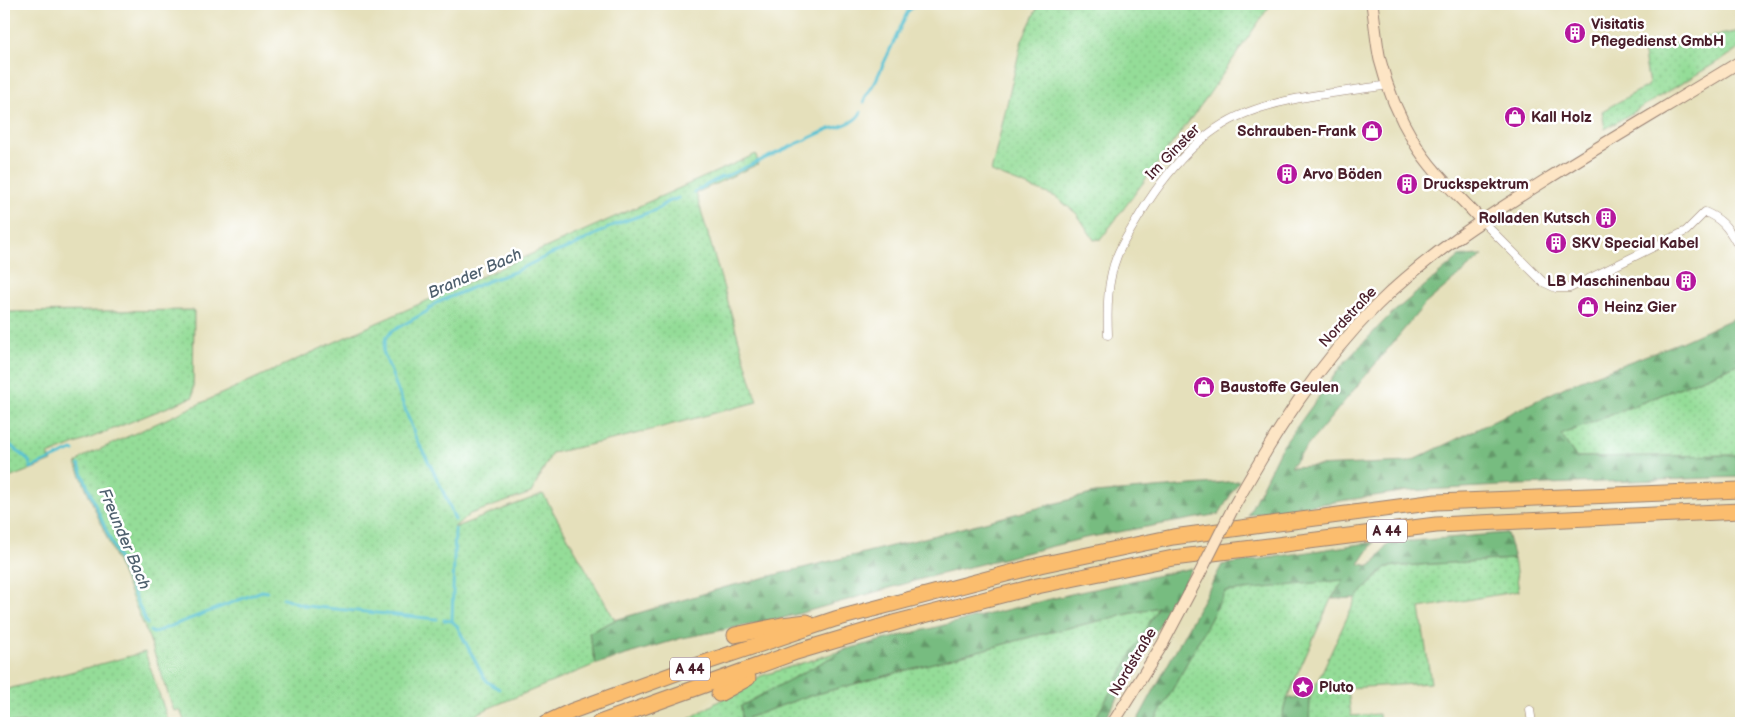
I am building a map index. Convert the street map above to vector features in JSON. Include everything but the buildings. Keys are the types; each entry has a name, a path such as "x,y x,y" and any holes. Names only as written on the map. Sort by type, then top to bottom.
{"highway":[{"name":"A 44","path":"546,723 572,711 704,663 836,619 1040,565 1172,537 1436,502 1741,490"},
{"name":"A 44","path":"600,723 796,652 897,622 1037,586 1173,558 1436,525 1741,511"},
{"path":"735,635 782,625 836,619"},
{"path":"718,694 748,678 770,670 796,652"}],"street":[{"path":"1372,4 1380,59 1399,112 1414,142 1435,171 1543,282 1556,288 1570,288 1686,231 1705,212 1718,218 1730,231 1736,242"},
{"name":"Nordstraße","path":"1113,723 1162,645 1233,508 1269,444 1297,401 1352,331 1406,278 1481,220 1741,61"},
{"name":"Im Ginster","path":"1108,335 1108,303 1117,256 1148,200 1174,167 1194,147 1217,128 1245,113 1276,103 1388,85"},
{"path":"1530,710 1532,723"}],"green space":[{"path":"1039,4 1271,4 1207,97 1101,239 1094,240 1077,214 1056,197 991,172 1022,40"},
{"path":"1741,31 1741,48 1605,129 1602,111 1649,85 1643,49"},
{"path":"756,154 758,164 696,193 757,402 620,438 552,453 531,493 470,514 453,528 543,494 615,620 589,633 596,664 489,708 460,723 425,723 423,720 417,723 185,723 180,710 174,711 149,638 76,464 83,457 370,326"},
{"path":"1483,255 1425,304 1290,467 1409,462 1571,384 1681,342 1741,315 1741,363 1561,435 1576,457 1741,455 1741,477 1407,491 1248,515 1280,450 1341,366 1389,316 1460,256"},
{"path":"194,310 193,397 48,455 52,461 4,480 4,312"},
{"path":"1741,363 1741,455 1576,457 1561,435"},
{"path":"1239,481 1219,514 1085,538 925,578 780,619 682,638 596,664 589,633 615,620 726,587 1095,493"},
{"path":"1507,533 1514,559 1386,567 1356,598 1332,599 1344,580 1225,592 1153,723 1136,723 1222,565 1374,542 1359,564 1371,566 1389,543"},
{"path":"1514,559 1519,591 1420,608 1431,683 1348,688 1351,716 1379,714 1380,723 1309,723 1310,698 1356,598 1386,567"},
{"path":"1192,568 1102,723 1093,723 1158,607 1038,635 802,698 742,720 741,706 847,649 1071,594"},
{"path":"1345,579 1331,599 1287,698 1280,723 1153,723 1225,592"},
{"path":"1159,607 1093,723 682,723 761,676 847,649 741,706 742,720 802,698 1038,635"},
{"path":"145,652 169,723 4,723 4,690"},
{"path":"1287,698 1310,698 1309,723 1280,723"}],"waterway":[{"name":"Brander Bach","path":"864,102 908,11 917,4"},
{"name":"Brander Bach","path":"694,192 721,177 829,129 847,124 856,119 861,112"},
{"name":"Brander Bach","path":"455,520 441,487 415,437 383,351 386,337 392,331 426,312 436,303 514,272 551,254 573,246 616,224 656,210 667,202 679,198"},
{"name":"Freunder Bach","path":"4,440 29,461 31,468 72,450 74,451"},
{"name":"Freunder Bach","path":"79,465 147,624"},
{"name":"Brander Bach","path":"455,529 452,621 457,626 483,676 488,682 499,689"},
{"name":"Freunder Bach","path":"150,631 153,633 262,591 267,592"},
{"name":"Freunder Bach","path":"283,598 306,606 437,619"},
{"name":"Freunder Bach","path":"444,620 452,621"}],"place":[{"name":"Visitatis Pflegedienst GmbH","path":"1575,33"},
{"name":"Kall Holz","path":"1515,117"},
{"name":"Schrauben-Frank","path":"1372,131"},
{"name":"Arvo Böden","path":"1287,174"},
{"name":"Druckspektrum","path":"1407,184"},
{"name":"Rolladen Kutsch","path":"1606,218"},
{"name":"SKV Special Kabel","path":"1556,243"},
{"name":"LB Maschinenbau","path":"1686,281"},
{"name":"Heinz Gier","path":"1588,307"},
{"name":"Baustoffe Geulen","path":"1204,387"},
{"name":"Pluto","path":"1303,687"}]}
